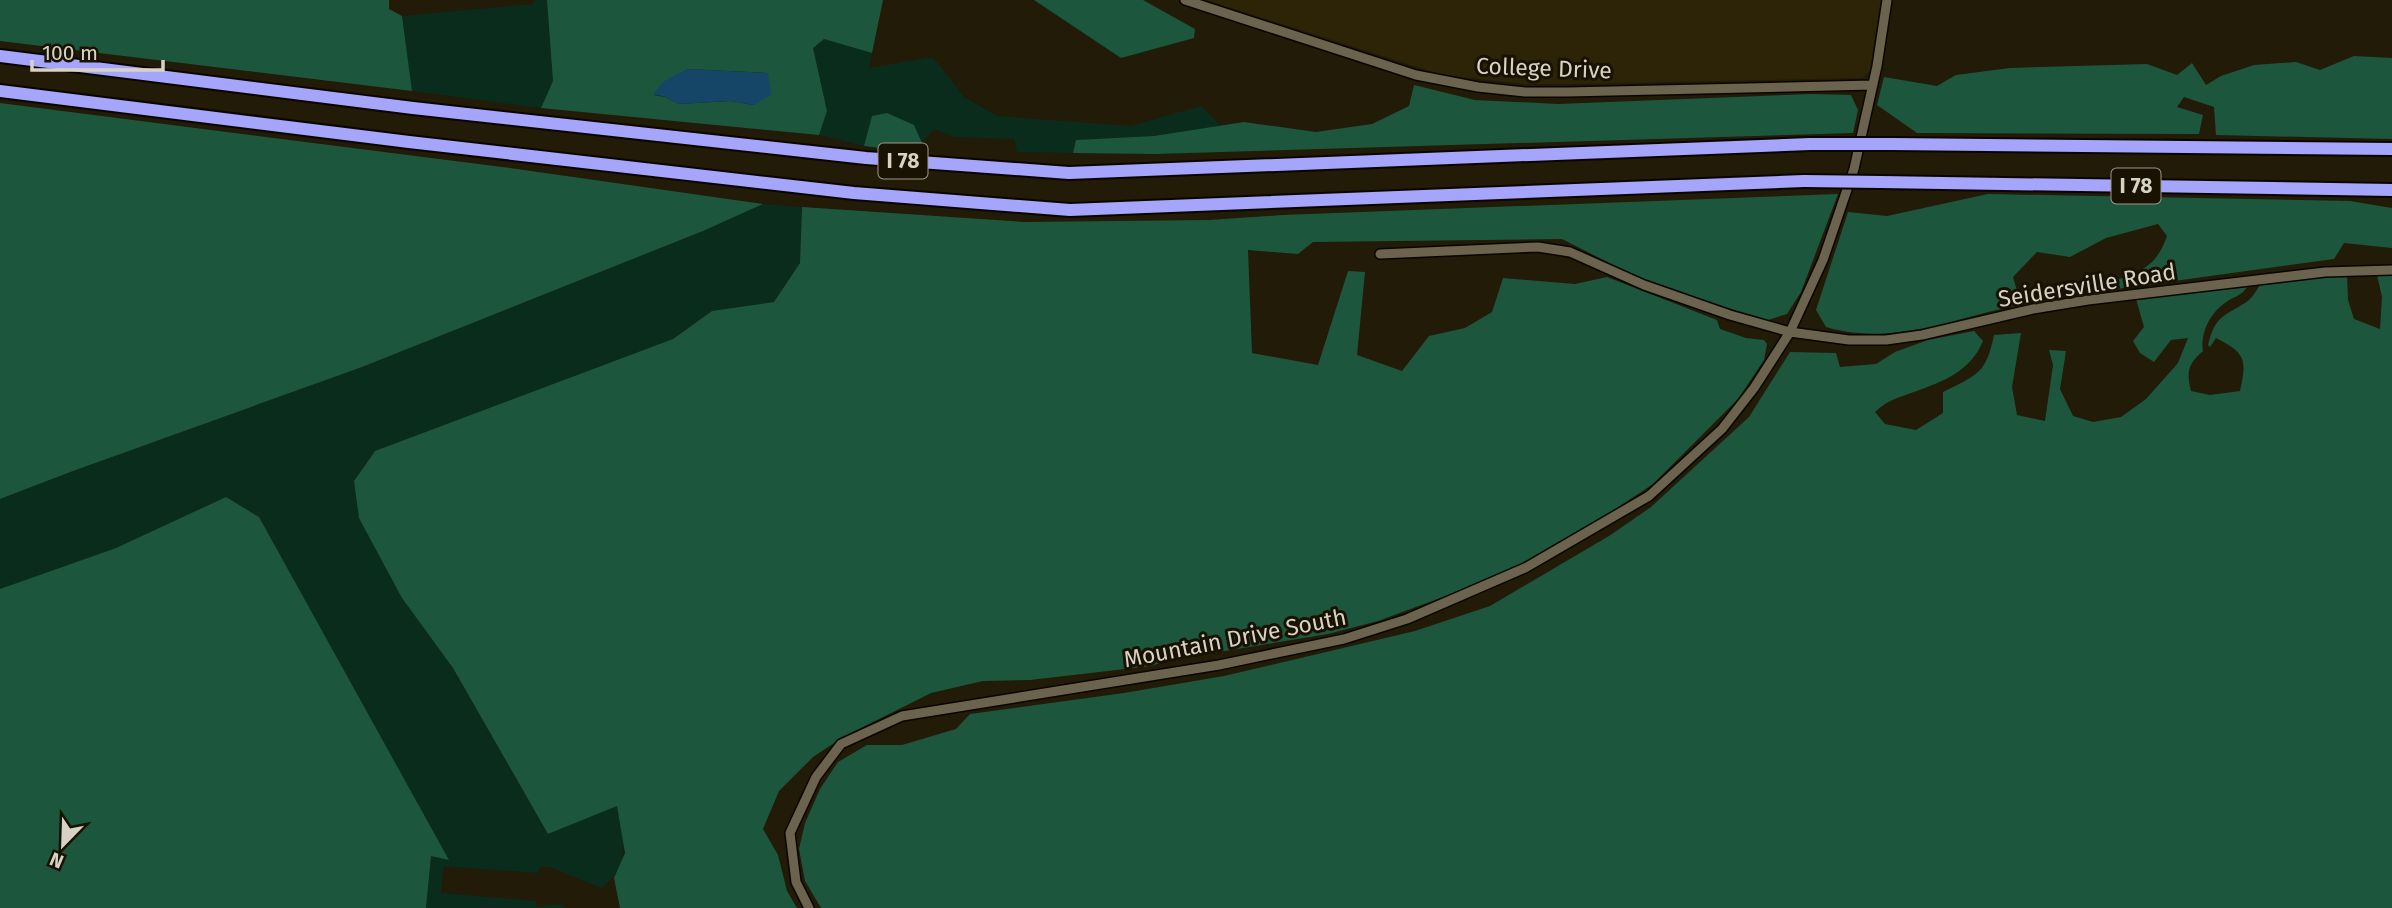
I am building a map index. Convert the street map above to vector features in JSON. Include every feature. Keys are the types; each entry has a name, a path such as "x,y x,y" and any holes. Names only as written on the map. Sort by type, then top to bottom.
{"highway":[{"name":"I 78","path":"0,56 412,108 852,157 1069,173 1810,144 2392,149"},
{"name":"I 78","path":"0,91 409,142 854,193 1070,210 1804,181 2392,190"}],"street":[{"name":"College Drive","path":"1185,0 1416,75 1478,87 1525,92 1567,92 1873,85"},
{"name":"Mountain Drive South","path":"810,908 796,881 790,833 816,777 841,744 902,716 1219,665 1344,639 1407,619 1525,568 1649,496 1722,429 1754,388 1790,332 1817,275 1859,150 1887,0"},
{"name":"Seidersville Road","path":"1380,254 1557,248 1570,251 1665,294 1790,332 1849,340 1902,338 1941,332 2034,309 2088,300 2325,272 2392,270"}],"shaded area":[{"path":"1206,0 1881,0 1870,71 1862,78 1526,84 1442,75"}],"green space":[{"path":"0,0 389,0 389,9 402,16 412,91 0,41"},
{"path":"536,0 547,0 553,81 541,108 412,91 402,16 532,4"},
{"path":"547,0 883,0 872,53 824,39 813,48 827,111 819,135 541,108 553,81","holes":["687,69 767,73 754,105 730,101 679,104 654,95"]},
{"path":"1034,0 1143,0 1195,29 1194,38 1121,58"},
{"path":"824,39 872,53 869,68 933,57 964,97 997,116 1130,126 1201,106 1221,126 1154,136 1076,140 1073,153 1017,152 1014,139 955,137 934,129 922,143 914,125 872,116 864,146 819,135 827,111 813,48"},
{"path":"2354,56 2392,58 2392,139 2216,135 2214,107 2184,97 2177,107 2203,115 2199,134 1917,133 1877,105 1884,77 1937,86 1956,75 2010,68 2147,64 2177,75 2192,63 2206,85 2221,76 2254,65 2296,62 2320,70"},
{"path":"1414,85 1475,100 1558,104 1812,94 1851,95 1858,110 1853,133 1155,154 1073,153 1076,140 1154,136 1244,122 1316,132 1372,124 1409,106"},
{"path":"0,103 517,169 763,204 703,231 362,367 0,499"},
{"path":"887,113 914,125 922,143 905,151 864,146 872,116"},
{"path":"1838,194 1801,292 1787,314 1768,320 1633,275 1562,239 1313,242 1298,254 1248,250 1252,353 1318,365 1348,271 1365,272 1357,355 1402,371 1429,336 1465,328 1492,312 1503,278 1575,284 1607,277 1717,320 1720,329 1746,338 1764,340 1767,344 1764,360 1738,399 1653,484 1593,524 1515,567 1470,587 1378,621 1328,634 1185,655 1151,666 1030,680 983,681 931,693 843,737 813,757 779,791 763,829 778,855 787,891 797,908 620,908 614,878 625,853 617,806 548,834 453,668 402,598 359,518 354,481 375,451 673,339 712,311 774,302 800,263 802,207 1024,222 1209,220"},
{"path":"1988,194 2350,201 2392,208 2392,248 2344,243 2334,259 2109,290 2105,285 2136,273 2157,256 2167,236 2158,224 2106,238 2070,257 2037,252 2013,277 2021,305 1901,332 1876,334 1826,327 1816,310 1848,212 1887,216"},
{"path":"763,204 802,207 800,263 774,302 712,311 673,339 375,451 354,481 402,598 453,668 548,834 617,806 623,841 622,860 618,870 601,888 553,868 541,866 538,873 444,866 441,893 536,901 536,907 560,904 567,908 426,908 431,856 448,859 259,517 226,497 116,548 0,589 0,499 362,367 703,231"},
{"path":"2347,275 2348,300 2354,319 2380,329 2382,297 2377,275 2392,275 2392,908 821,908 805,881 799,849 805,823 820,789 838,762 867,745 902,745 956,729 970,714 1224,676 1415,631 1490,606 1609,536 1651,507 1749,417 1790,352 1836,353 1840,367 1876,364 1895,352 1928,340 1974,331 1983,341 1978,352 1963,368 1936,384 1888,402 1875,412 1885,424 1916,430 1943,413 1943,392 1972,377 1983,366 1994,335 2021,333 2012,387 2017,415 2045,421 2053,365 2049,350 2066,351 2060,389 2073,416 2093,422 2121,417 2146,399 2178,363 2188,338 2171,340 2154,362 2140,353 2133,341 2144,327 2136,299 2247,287 2220,307 2211,318 2203,338 2203,351 2190,369 2191,391 2210,395 2240,391 2243,372 2242,358 2233,348 2216,338 2210,347 2208,345 2220,319 2247,302 2260,285"},
{"path":"226,497 259,517 449,860 431,856 426,908 0,908 0,589 116,548"}],"water":[{"path":"687,69 768,73 771,95 754,105 730,101 679,104 653,94 663,82"}]}
